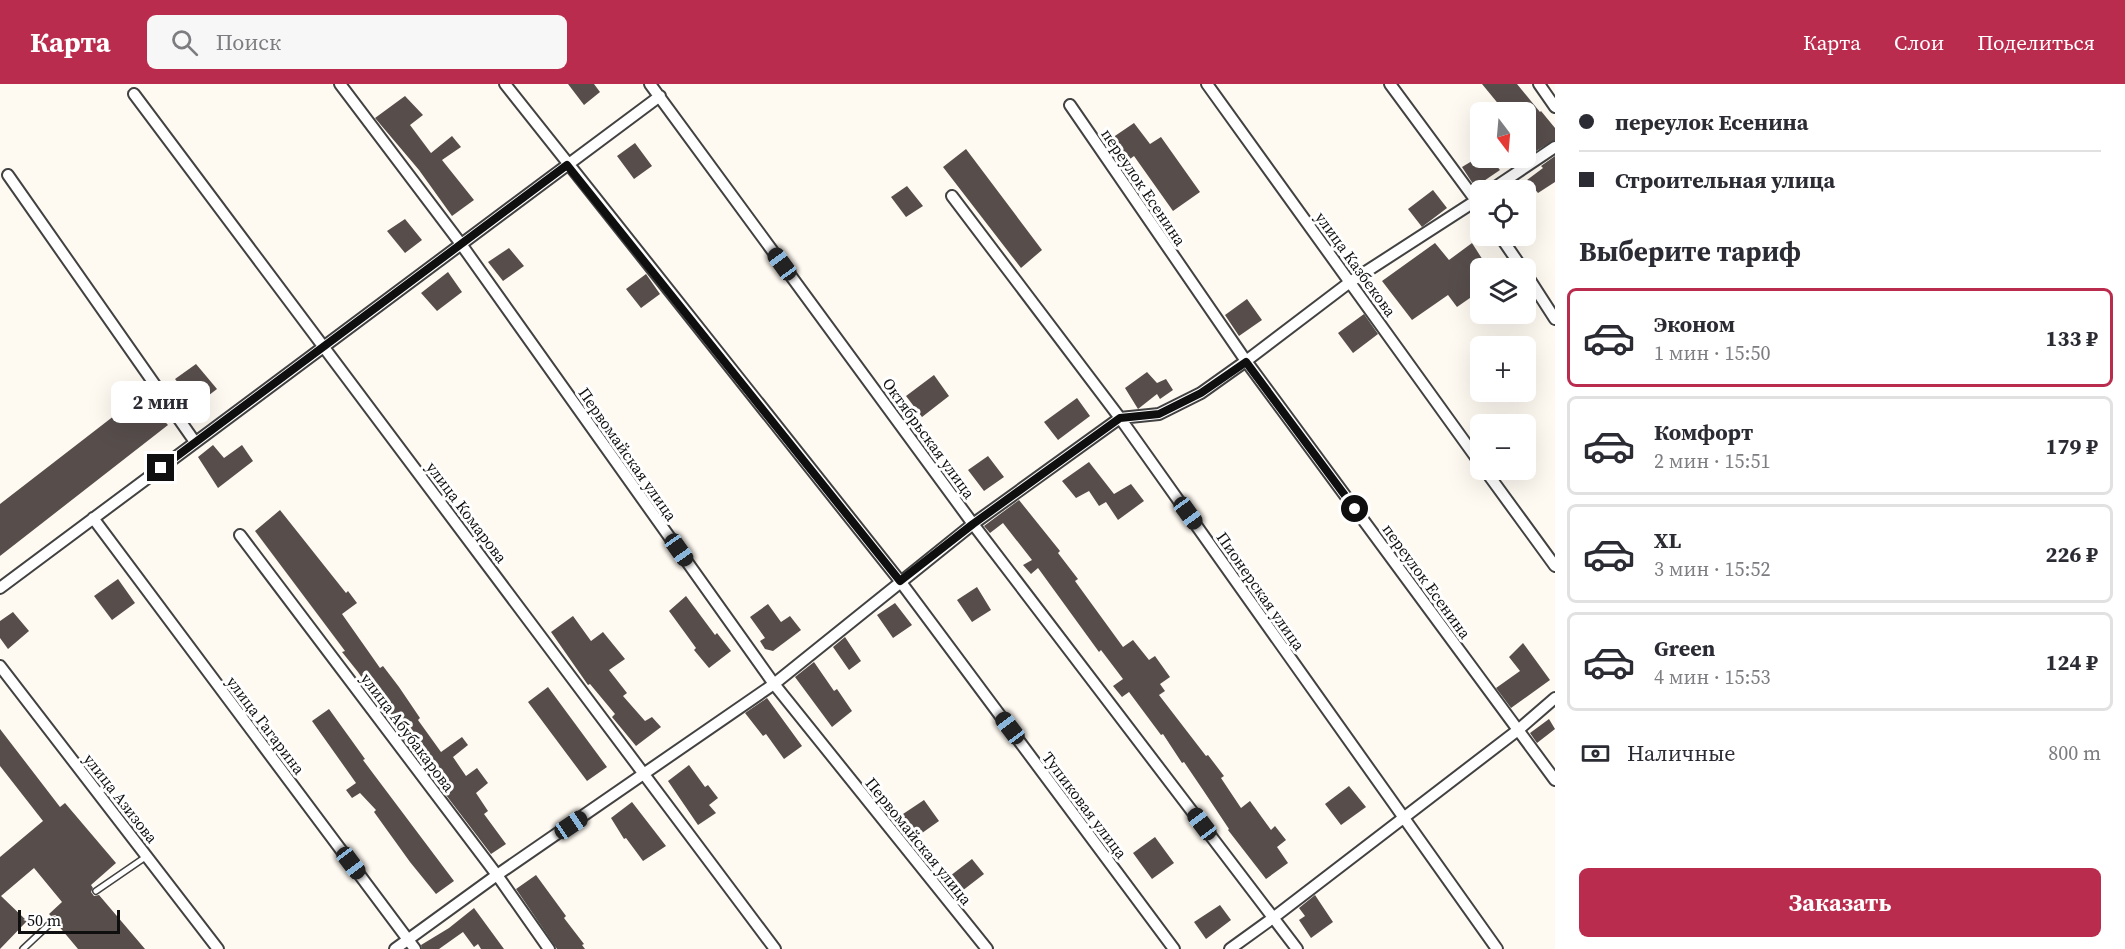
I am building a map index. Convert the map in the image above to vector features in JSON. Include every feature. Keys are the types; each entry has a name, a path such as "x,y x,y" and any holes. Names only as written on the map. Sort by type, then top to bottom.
{"street":[{"name":"Первомайская улица","path":"340,84 461,244 774,684 987,949"},
{"name":"Тупиковая улица","path":"505,84 567,165 900,581 1174,949"},
{"name":"Октябрьская улица","path":"650,84 973,524 1297,949"},
{"name":"улица Казбекова","path":"1207,84 1470,449"},
{"path":"1390,84 1470,190"},
{"path":"1539,84 1555,107"},
{"name":"улица Комарова","path":"134,94 775,949"},
{"path":"0,588 660,96"},
{"name":"переулок Есенина","path":"1070,105 1246,362 1555,780"},
{"path":"1506,180 1555,147"},
{"path":"8,175 195,442"},
{"name":"Пионерская улица","path":"952,196 1120,418 1497,949"},
{"path":"395,949 497,875 774,684 973,524 1120,418 1159,414 1201,393 1246,362 1350,282 1470,208"},
{"path":"1536,290 1555,319"},
{"path":"1492,480 1555,566"},
{"name":"улица Гагарина","path":"93,518 416,949"},
{"name":"улица Абубакарова","path":"240,535 497,875 549,949"},
{"name":"улица Азизова","path":"0,666 218,949"},
{"path":"1230,949 1518,730 1555,698"}],"lane":[{"path":"96,891 147,856"},
{"path":"23,949 54,920"}],"building":[{"path":"568,84 594,84 600,92 584,105"},
{"path":"1482,84 1517,84 1532,102 1497,102"},
{"path":"405,96 423,115 410,125 431,153 452,136 461,147 442,160 474,200 452,216 419,170 375,118"},
{"path":"1536,107 1555,128 1555,140 1536,151"},
{"path":"1134,123 1150,144 1161,137 1200,192 1173,211 1134,156 1126,162 1109,140"},
{"path":"635,143 652,166 634,179 617,156"},
{"path":"966,149 1042,250 1021,268 943,167"},
{"path":"1555,156 1555,182 1538,193 1536,180 1527,180 1543,168 1541,166"},
{"path":"1470,162 1470,168 1498,168 1500,170 1485,180 1470,180 1462,167"},
{"path":"907,186 923,206 906,217 891,197"},
{"path":"1433,190 1447,208 1422,227 1408,209"},
{"path":"405,219 422,240 405,253 387,231"},
{"path":"1435,243 1449,260 1470,244 1474,246 1482,258 1470,258 1470,298 1457,307 1448,295 1412,320 1382,281"},
{"path":"509,248 524,266 503,281 488,262"},
{"path":"448,272 462,292 437,311 421,293"},
{"path":"646,274 660,294 641,308 626,289"},
{"path":"1247,299 1262,320 1239,336 1225,315"},
{"path":"1364,314 1378,334 1353,353 1338,333"},
{"path":"196,364 217,389 196,405 175,379"},
{"path":"1147,372 1157,383 1166,379 1173,390 1160,399 1157,394 1138,409 1125,388"},
{"path":"934,375 949,396 922,417 906,396"},
{"path":"141,395 168,425 0,556 0,504"},
{"path":"1077,398 1090,416 1058,440 1044,422"},
{"path":"213,445 224,458 242,445 253,461 218,488 198,457"},
{"path":"988,456 1004,477 984,491 968,470"},
{"path":"1089,462 1114,494 1131,484 1144,501 1118,520 1106,502 1099,506 1089,491 1076,498 1062,481"},
{"path":"1019,500 1060,551 1058,553 1078,579 1075,581 1123,647 1133,640 1149,660 1155,656 1170,677 1160,684 1165,691 1159,695 1224,776 1221,778 1241,808 1250,801 1271,830 1275,826 1286,840 1277,847 1288,863 1266,879 1228,830 1163,734 1161,735 1129,692 1122,697 1113,686 1123,679 1101,650 1099,652 1038,568 1031,574 1023,565 1032,560 1003,523 990,533 984,526"},
{"path":"280,510 346,593 348,591 357,603 342,614 380,668 383,666 399,687 420,718 418,720 441,752 462,737 468,745 453,757 466,776 477,768 488,783 476,793 488,811 484,814 506,844 491,854 404,740 342,652 345,651 255,531"},
{"path":"118,579 135,603 112,620 94,596"},
{"path":"977,587 991,610 972,622 957,600"},
{"path":"686,596 715,635 717,633 731,651 709,668 694,650 696,648 669,611"},
{"path":"895,603 912,625 893,638 877,615"},
{"path":"768,604 781,622 790,616 801,630 773,651 765,649 760,641 765,638 750,617"},
{"path":"13,612 29,631 8,649 0,638 0,621"},
{"path":"573,616 591,641 603,632 625,659 609,670 627,693 623,696 645,721 652,717 661,727 636,746 612,717 615,714 590,684 588,685 551,632"},
{"path":"845,637 861,661 849,670 833,647"},
{"path":"1523,643 1550,680 1511,708 1496,688 1520,671 1509,657"},
{"path":"814,662 834,691 837,689 852,711 832,727 795,677"},
{"path":"548,687 607,767 587,781 528,702"},
{"path":"767,698 802,746 784,759 766,734 763,736 745,713"},
{"path":"329,709 365,759 363,760 454,881 436,894 374,812 376,810 360,793 352,798 346,790 356,783 312,721"},
{"path":"1549,719 1555,729 1537,743 1530,733"},
{"path":"0,729 60,807 65,803 116,863 91,885 93,888 91,892 94,896 99,895 145,949 78,949 57,924 58,917 49,914 62,902 34,868 1,896 27,921 0,949 0,857 43,821 0,766"},
{"path":"689,765 705,787 708,785 718,798 709,805 716,813 698,825 668,781"},
{"path":"1349,786 1366,807 1341,825 1325,804"},
{"path":"924,800 939,821 915,838 900,816"},
{"path":"632,802 666,846 643,861 626,838 624,839 611,818"},
{"path":"1155,837 1174,863 1152,879 1133,853"},
{"path":"972,859 984,874 962,891 950,876"},
{"path":"536,875 566,916 564,918 584,944 582,945 585,949 557,949 516,889"},
{"path":"1315,895 1333,922 1311,938 1299,920 1305,916 1299,908"},
{"path":"1220,905 1231,920 1206,939 1194,922"},
{"path":"474,908 504,949 481,949 478,944 474,947 463,932 439,949 422,949 421,945 449,928"}],"route":[{"path":"161,468 567,165 900,581 973,524 1120,418 1159,414 1201,393 1246,362 1355,509"}]}
